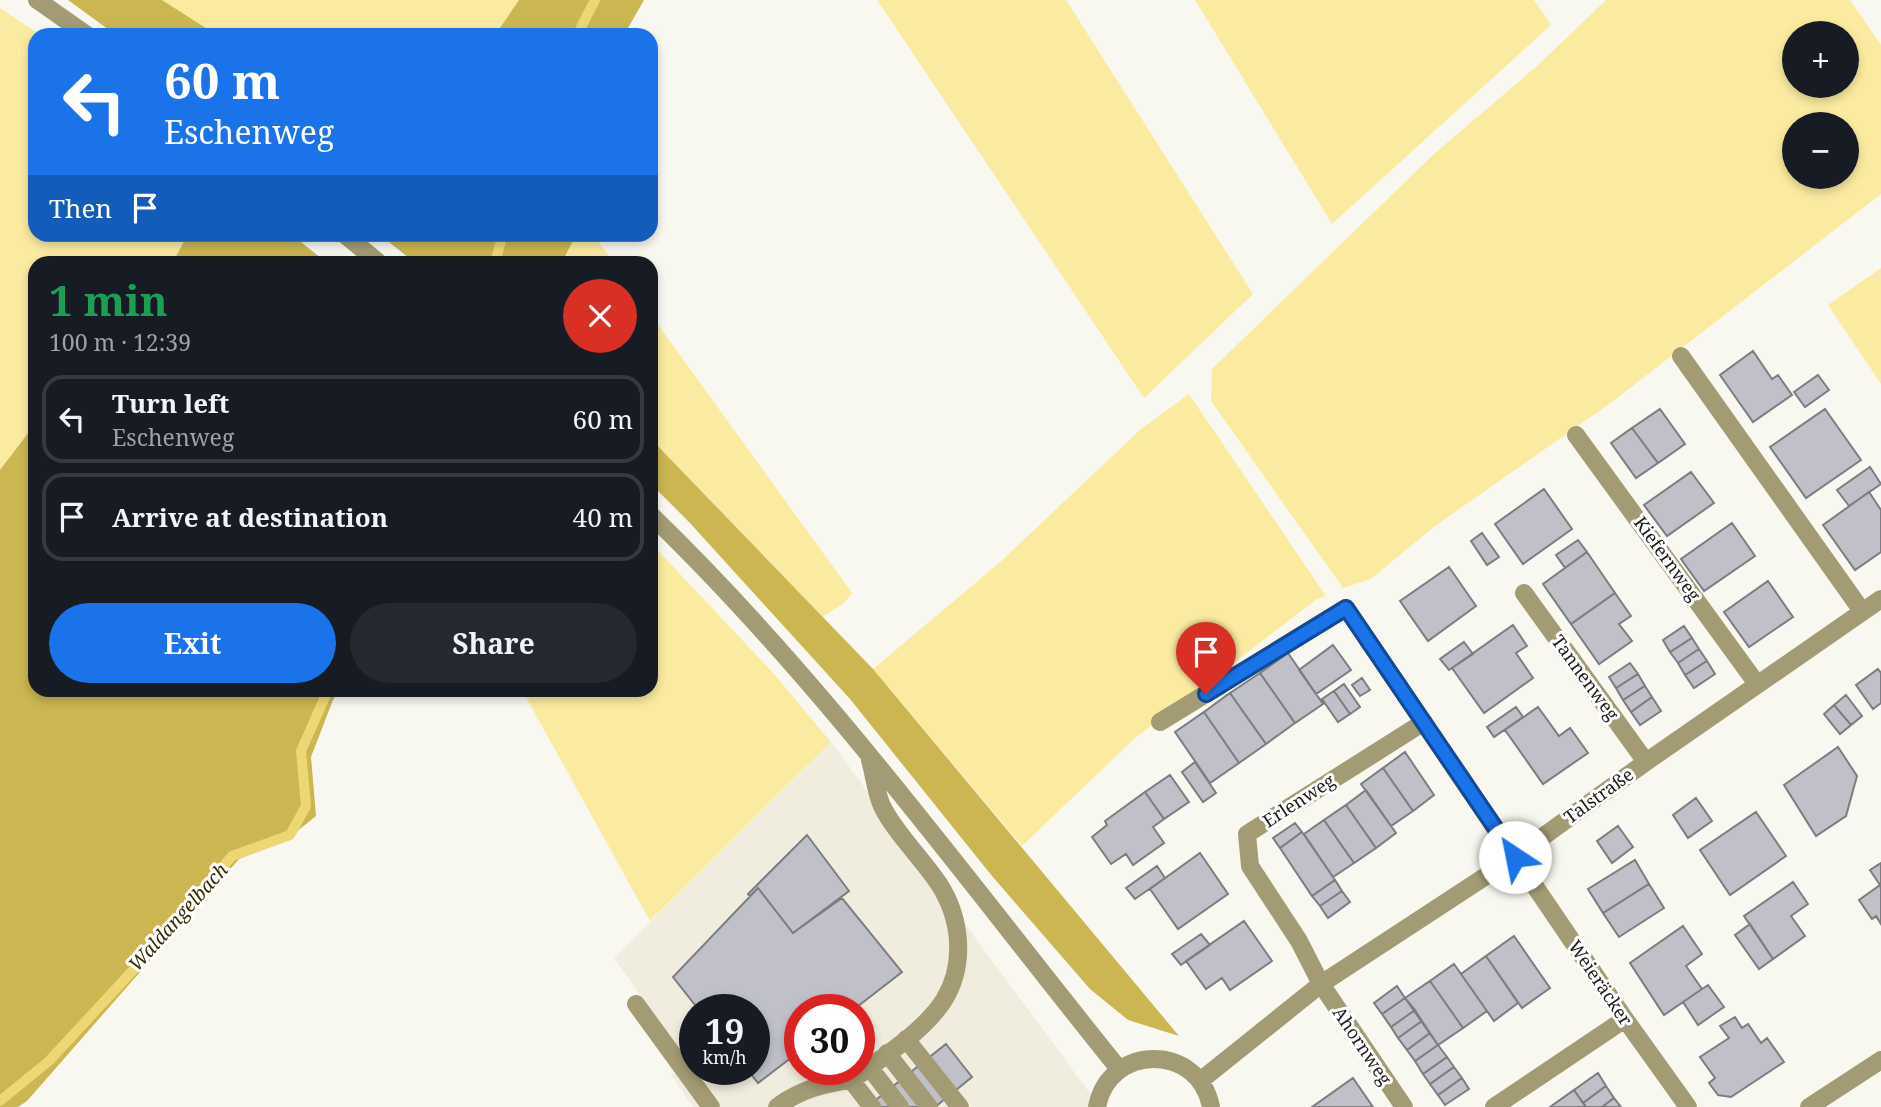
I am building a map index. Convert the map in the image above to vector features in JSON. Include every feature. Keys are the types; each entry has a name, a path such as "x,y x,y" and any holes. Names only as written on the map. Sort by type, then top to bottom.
{"street":[{"path":"37,0 77,28"},
{"path":"354,242 371,256"},
{"path":"1681,356 1862,611"},
{"name":"Kiefernweg","path":"1576,435 1757,684"},
{"path":"658,522 706,568 869,753 1119,1069"},
{"name":"Tannenweg","path":"1524,593 1646,762"},
{"name":"Talstraße","path":"1200,1081 1321,984 1515,857 1646,762 1881,599"},
{"name":"Weieräcker","path":"1160,722 1346,608 1387,672 1688,1107"},
{"name":"Erlenweg","path":"1321,984 1299,941 1250,866 1247,834 1424,722"},
{"path":"869,753 882,806 940,886 953,910 960,946 956,970 944,999 925,1022 875,1064"},
{"name":"Ahornweg","path":"1321,984 1404,1107"},
{"path":"636,1003 711,1107"},
{"path":"1494,1107 1625,1019"},
{"path":"906,1038 960,1107"},
{"path":"887,1053 929,1107"},
{"path":"1097,1107 1107,1082 1119,1069 1135,1061 1153,1058 1171,1060 1187,1068 1200,1081 1211,1107"},
{"path":"1809,1107 1881,1060"},
{"path":"875,1074 900,1107"},
{"path":"777,1107 788,1098 825,1085"},
{"path":"855,1085 872,1107"}],"shaded area":[{"path":"68,0 162,0 206,28 106,28"},
{"path":"162,0 519,0 500,28 206,28"},
{"path":"519,0 644,0 628,28 500,28"},
{"path":"877,0 1066,0 1253,294 1144,398"},
{"path":"1195,0 1534,0 1551,25 1332,224"},
{"path":"1606,0 1850,0 1881,45 1881,194 1612,402 1435,526 1371,579 1343,588 1211,401 1212,369 1435,153 1537,66"},
{"path":"0,8 30,28 28,242 184,242 176,256 28,256 28,433 0,470"},
{"path":"184,242 301,242 318,256 176,256"},
{"path":"389,242 572,242 565,256 406,256"},
{"path":"572,242 598,242 609,256 565,256"},
{"path":"1881,268 1881,384 1828,305"},
{"path":"658,325 852,593 845,602 823,617 658,446"},
{"path":"1189,394 1326,596 1317,599 1134,739 1022,846 873,669 998,564 1141,429"},
{"path":"28,433 28,697 335,697 311,757 316,816 285,841 239,859 27,1101 18,1107 0,1107 0,470"},
{"path":"658,446 873,669 1179,1036 1128,1020 1090,989 992,876 850,699 658,491"},
{"path":"658,550 774,674 831,742 650,921 526,697 658,697"},
{"path":"831,742 1100,1107 693,1107 671,1075 679,1069 679,1085 770,1085 770,994 679,994 679,1050 614,958"}],"building":[{"path":"1753,351 1772,379 1778,375 1792,395 1753,422 1720,375"},
{"path":"1818,375 1829,390 1805,407 1794,392"},
{"path":"1660,409 1685,444 1658,463 1632,428"},
{"path":"1825,409 1861,460 1806,498 1770,447"},
{"path":"1632,428 1658,463 1636,478 1611,443"},
{"path":"1870,467 1881,484 1849,506 1837,490"},
{"path":"1691,472 1714,503 1667,536 1644,505"},
{"path":"1544,489 1572,529 1523,564 1495,524"},
{"path":"1869,492 1881,510 1881,552 1855,570 1823,525"},
{"path":"1732,523 1755,556 1704,591 1681,559"},
{"path":"1482,533 1499,557 1487,565 1471,541"},
{"path":"1578,540 1587,552 1565,568 1556,555"},
{"path":"1587,552 1615,593 1571,624 1543,584"},
{"path":"1449,567 1476,606 1428,641 1400,601"},
{"path":"1768,581 1793,617 1749,647 1724,612"},
{"path":"1615,593 1631,616 1619,624 1632,641 1599,664 1571,624"},
{"path":"1513,625 1527,646 1516,653 1533,678 1484,713 1452,668"},
{"path":"1684,626 1692,638 1670,652 1663,640"},
{"path":"1692,638 1699,649 1678,663 1670,652"},
{"path":"1464,642 1473,654 1449,670 1440,659"},
{"path":"1333,645 1351,670 1316,694 1299,670"},
{"path":"1699,649 1707,661 1685,675 1678,663"},
{"path":"1288,653 1323,704 1295,723 1260,673"},
{"path":"1707,661 1715,674 1694,688 1685,675"},
{"path":"1630,663 1638,674 1616,688 1609,677"},
{"path":"1878,669 1881,673 1881,703 1873,709 1856,685"},
{"path":"1260,673 1295,723 1266,744 1230,693"},
{"path":"1638,674 1645,686 1623,700 1616,688"},
{"path":"1362,678 1370,690 1360,696 1352,685"},
{"path":"1344,684 1360,707 1350,714 1334,691"},
{"path":"1645,686 1652,697 1631,712 1623,700"},
{"path":"1334,691 1350,714 1338,722 1322,699"},
{"path":"1230,693 1266,744 1239,763 1204,712"},
{"path":"1846,695 1862,716 1851,725 1834,705"},
{"path":"1652,697 1661,711 1640,725 1631,712"},
{"path":"1834,705 1851,725 1840,734 1824,714"},
{"path":"1516,707 1523,717 1494,737 1487,727"},
{"path":"1538,707 1559,736 1570,728 1588,753 1543,784 1505,730"},
{"path":"1204,712 1239,763 1210,783 1175,732"},
{"path":"1838,747 1857,776 1846,816 1816,836 1784,785"},
{"path":"1405,752 1434,795 1413,811 1383,768"},
{"path":"1195,762 1216,793 1203,802 1182,772"},
{"path":"1383,768 1413,811 1391,826 1361,784"},
{"path":"1170,775 1189,802 1164,819 1145,792"},
{"path":"1366,790 1396,833 1376,848 1346,805"},
{"path":"1145,792 1164,819 1153,827 1164,843 1133,865 1126,854 1111,864 1092,837 1107,825 1105,821"},
{"path":"1696,798 1712,821 1688,838 1673,815"},
{"path":"1346,805 1376,848 1354,863 1324,820"},
{"path":"1756,812 1786,856 1730,895 1700,850"},
{"path":"1324,820 1354,863 1333,877 1304,834"},
{"path":"1295,823 1302,832 1280,848 1273,838"},
{"path":"1618,826 1633,847 1612,863 1597,841"},
{"path":"1302,832 1335,880 1312,896 1280,848"},
{"path":"807,835 849,891 793,933 758,888 750,896 748,894"},
{"path":"1200,853 1228,894 1178,929 1150,889"},
{"path":"1635,860 1649,884 1603,913 1588,889"},
{"path":"1881,863 1881,924 1876,916 1872,919 1859,900 1880,885 1870,870"},
{"path":"1157,866 1165,878 1135,899 1126,888"},
{"path":"1335,880 1342,891 1320,906 1312,896"},
{"path":"1793,882 1808,904 1791,916 1805,936 1773,959 1744,916"},
{"path":"1649,884 1664,908 1619,937 1603,913"},
{"path":"758,888 793,933 842,898 902,972 874,994 784,994 784,1063 770,1074 770,994 686,994 673,977"},
{"path":"1342,891 1350,902 1328,918 1320,906"},
{"path":"1244,921 1272,961 1230,990 1222,978 1206,989 1186,961"},
{"path":"1750,924 1773,959 1759,969 1735,935"},
{"path":"1683,926 1702,954 1686,966 1702,989 1664,1015 1630,963"},
{"path":"1201,934 1210,945 1181,965 1172,954"},
{"path":"1514,936 1550,988 1522,1008 1486,956"},
{"path":"1486,956 1518,1003 1494,1021 1461,974"},
{"path":"1454,964 1487,1011 1463,1028 1430,981"},
{"path":"1430,981 1463,1028 1438,1045 1405,998"},
{"path":"1708,985 1724,1007 1698,1025 1683,1002"},
{"path":"1397,986 1405,998 1382,1014 1374,1003"},
{"path":"1405,998 1415,1010 1391,1027 1382,1014"},
{"path":"1415,1010 1422,1021 1398,1038 1391,1027"},
{"path":"1735,1017 1742,1028 1748,1024 1761,1043 1767,1038 1784,1062 1731,1097 1718,1095 1709,1083 1715,1078 1700,1057 1729,1038 1720,1026"},
{"path":"1422,1021 1430,1033 1407,1050 1398,1038"},
{"path":"1430,1033 1438,1045 1415,1061 1407,1050"},
{"path":"946,1044 972,1077 935,1107 867,1107"},
{"path":"1438,1045 1447,1057 1423,1074 1415,1061"},
{"path":"1447,1057 1454,1067 1430,1084 1423,1074"},
{"path":"1454,1067 1462,1078 1438,1095 1430,1084"},
{"path":"1598,1073 1606,1086 1583,1103 1574,1090"},
{"path":"1353,1078 1373,1107 1312,1107"},
{"path":"1462,1078 1469,1089 1445,1105 1438,1095"},
{"path":"1606,1086 1614,1098 1602,1107 1586,1107 1583,1103"},
{"path":"1574,1090 1586,1107 1550,1107"},
{"path":"1614,1098 1621,1107 1602,1107"}],"waterway":[{"name":"Waldangelbach","path":"581,28 595,0"},
{"name":"Waldangelbach","path":"497,256 501,242"},
{"name":"Waldangelbach","path":"0,1101 49,1061 136,967 232,856 290,835 306,806 301,751 325,697"}],"route":[{"path":"1206,694 1346,608 1515,857"}]}
